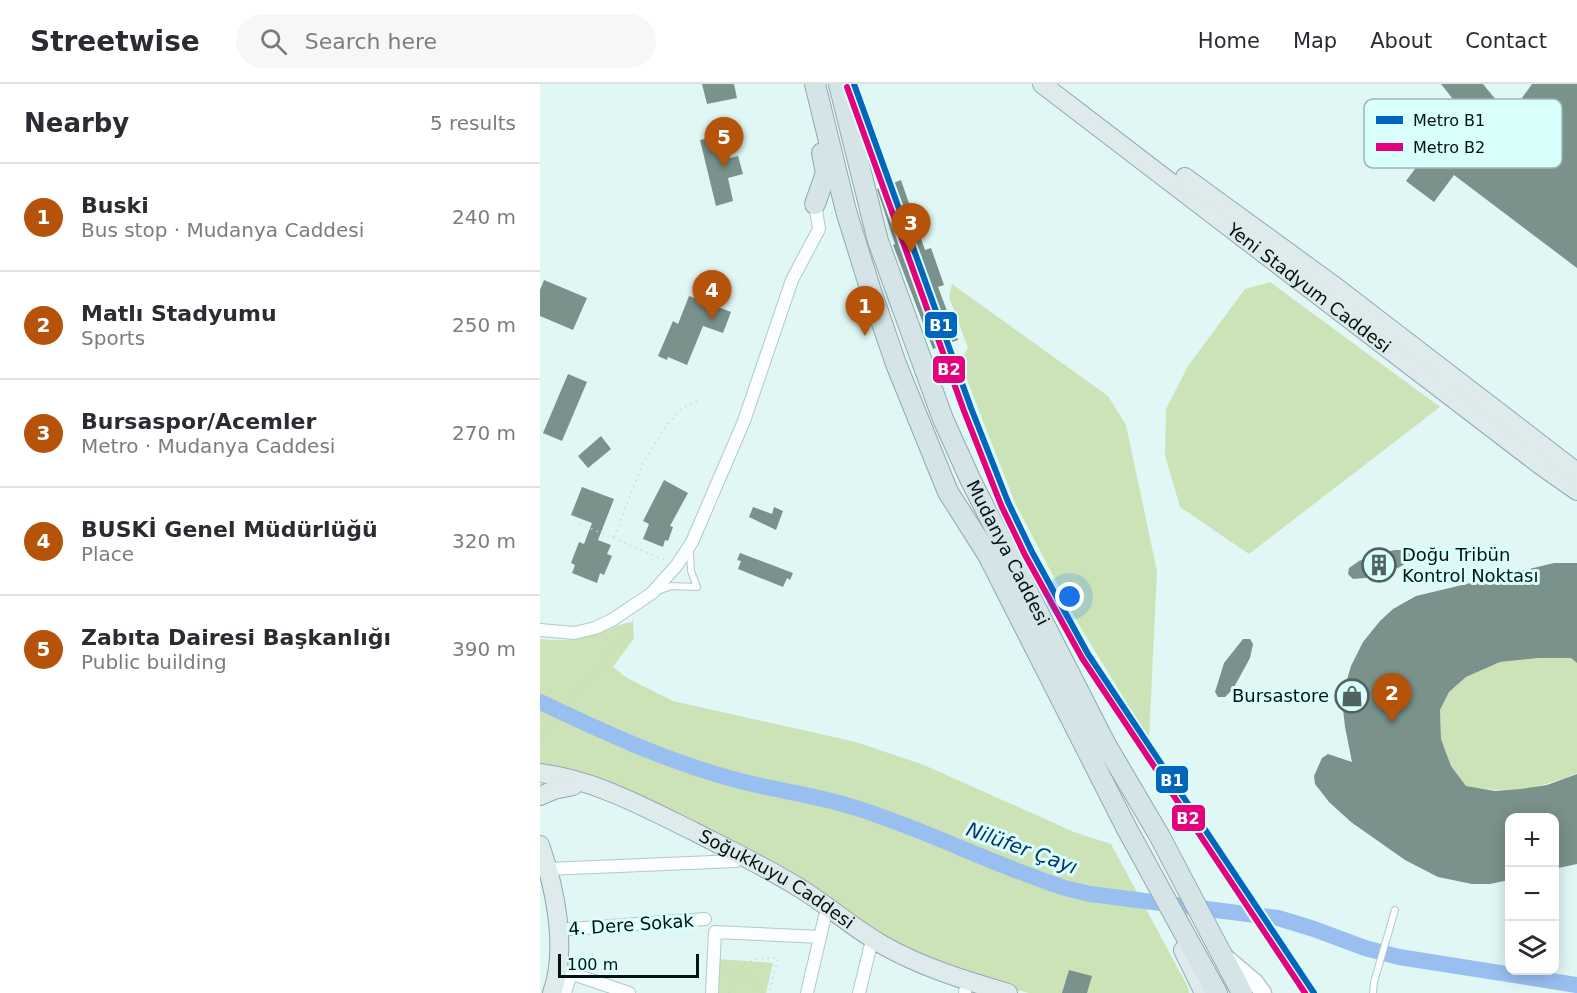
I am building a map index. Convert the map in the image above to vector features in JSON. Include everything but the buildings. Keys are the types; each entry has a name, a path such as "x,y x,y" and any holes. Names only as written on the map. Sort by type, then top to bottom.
{"highway":[{"name":"Mudanya Caddesi","path":"839,84 878,241 943,419 971,481 1106,745 1158,835 1242,993"},
{"path":"845,110 849,84"},
{"name":"Mudanya Caddesi","path":"815,87 846,211 870,288 896,364 948,492 988,555 1125,830 1189,948"},
{"path":"815,87 816,124 826,173 823,209"},
{"path":"1189,948 1210,993"},
{"path":"1189,948 1217,993"}],"main road":[{"name":"Yeni Stadyum Caddesi","path":"1042,84 1577,491"},
{"name":"Yeni Stadyum Caddesi","path":"1060,84 1332,284 1577,472"},
{"name":"Soğukkuyu Caddesi","path":"540,773 565,776 603,789 648,809 754,861 800,888 880,943 928,967 1008,993"},
{"name":"Soğukkuyu Caddesi","path":"540,779 573,786 633,811 736,861 794,895 870,948 916,972 968,992"},
{"path":"540,796 554,789 573,786"},
{"path":"1125,830 1204,993"},
{"path":"540,845 549,935 549,961 542,993"},
{"path":"544,875 554,892 557,930 565,971 557,979 552,993"},
{"path":"1218,949 1255,982 1263,993"}],"street":[{"path":"540,630 574,633 595,628 628,611 652,593 677,565 692,542 744,421 792,280 819,229 823,209"},
{"path":"544,875 736,861"},
{"path":"807,993 825,916"},
{"name":"4. Dere Sokak","path":"557,930 705,919"},
{"path":"712,993 715,932 820,937"},
{"path":"859,993 870,948"},
{"path":"565,993 565,971 629,993"}],"lane":[{"path":"652,593 671,586 697,587 689,557 692,542"},
{"path":"1373,993 1374,982 1395,910"}],"path":[{"path":"823,209 874,200"},
{"path":"882,225 904,234 907,240"},
{"path":"916,347 942,336 932,308"},
{"path":"615,537 642,465 663,430 681,409 699,400"},
{"path":"580,524 677,565"},
{"path":"540,739 629,629"},
{"path":"738,976 735,971 754,959 778,958 770,993"},
{"path":"729,993 731,982 738,976 746,975 752,976 757,981 760,993"}],"green space":[{"path":"1270,282 1440,407 1249,554 1180,507 1165,455 1166,409 1188,366 1245,289"},
{"path":"952,284 1108,396 1126,425 1157,571 1149,739 1079,625 1015,503 960,362 968,348 949,297"},
{"path":"633,622 634,638 613,667 627,678 673,701 856,742 924,765 1074,832 1111,844 1188,987 1189,993 1029,993 989,983 894,948 775,868 540,768 540,639 583,638"},
{"path":"1538,658 1571,658 1577,663 1577,773 1523,789 1496,790 1466,786 1451,766 1441,739 1440,710 1449,692 1466,677 1500,662"},
{"path":"719,959 773,963 766,993 716,993"}],"waterway":[{"name":"Nilüfer Çayı","path":"540,702 609,734 681,763 744,782 853,807 1065,888 1090,894 1278,918 1365,948 1399,957 1577,985"}],"metro line":[{"name":"B1","path":"854,84 971,408 1008,502 1032,552 1088,654 1314,993"},
{"name":"B2","path":"847,87 964,411 1001,505 1025,555 1082,658 1305,993"}],"place":[{"name":"Zabıta Dairesi Başkanlığı","path":"724,167"},
{"name":"Bursaspor/Acemler","path":"911,253"},
{"name":"BUSKİ Genel Müdürlüğü","path":"712,320"},
{"name":"Buski","path":"865,336"},
{"name":"Doğu Tribün Kontrol Noktası","path":"1379,565"},
{"name":"Bursastore","path":"1352,696"},
{"name":"Matlı Stadyumu","path":"1392,723"}]}
